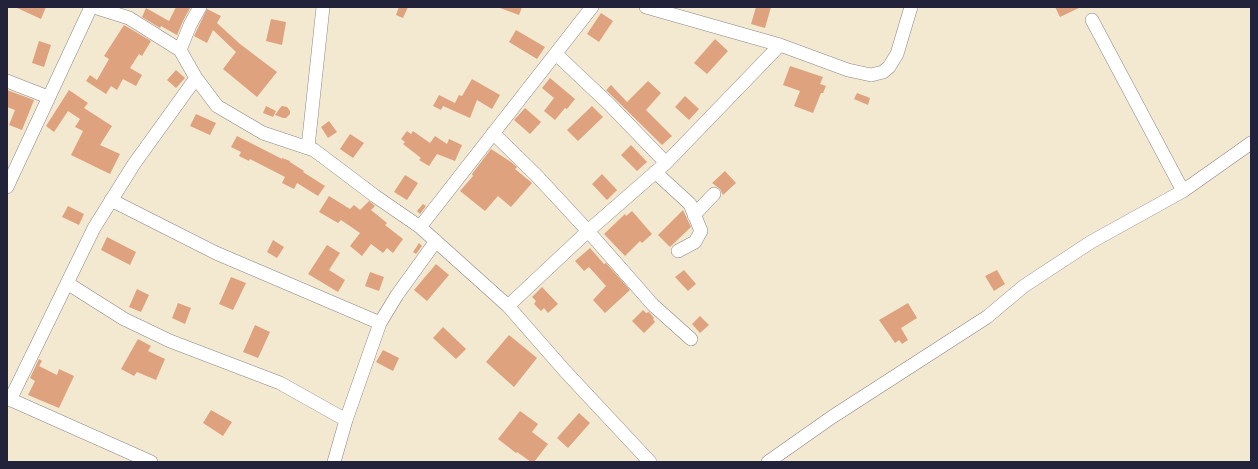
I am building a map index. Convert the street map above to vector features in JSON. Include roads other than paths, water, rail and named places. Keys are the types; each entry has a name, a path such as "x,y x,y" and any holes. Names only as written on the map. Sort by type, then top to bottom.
{"street":[{"path":"7,187 90,7"},
{"path":"94,7 130,18 180,50 196,78 217,106 263,133 314,150 375,196 420,226 508,306 565,371 650,462"},
{"path":"180,50 190,25 200,7"},
{"path":"308,147 323,7"},
{"path":"420,226 592,7"},
{"path":"646,7 780,45 848,70 871,75 883,72 889,67 897,54 911,7"},
{"path":"1092,20 1183,191"},
{"path":"508,306 588,231 666,163 780,45"},
{"path":"556,54 609,104 666,163"},
{"path":"151,462 8,399 94,228 134,164 196,78"},
{"path":"7,81 48,97"},
{"path":"493,133 536,174 654,305 691,339"},
{"path":"768,462 832,417 987,317 1024,286 1079,250 1183,191 1251,143"},
{"path":"655,172 690,204 701,231 695,242 678,251"},
{"path":"694,215 714,194"},
{"path":"111,200 216,253 380,323"},
{"path":"334,462 346,420 380,323 397,295 436,241"},
{"path":"67,282 131,322 170,341 280,383 346,420"}]}
